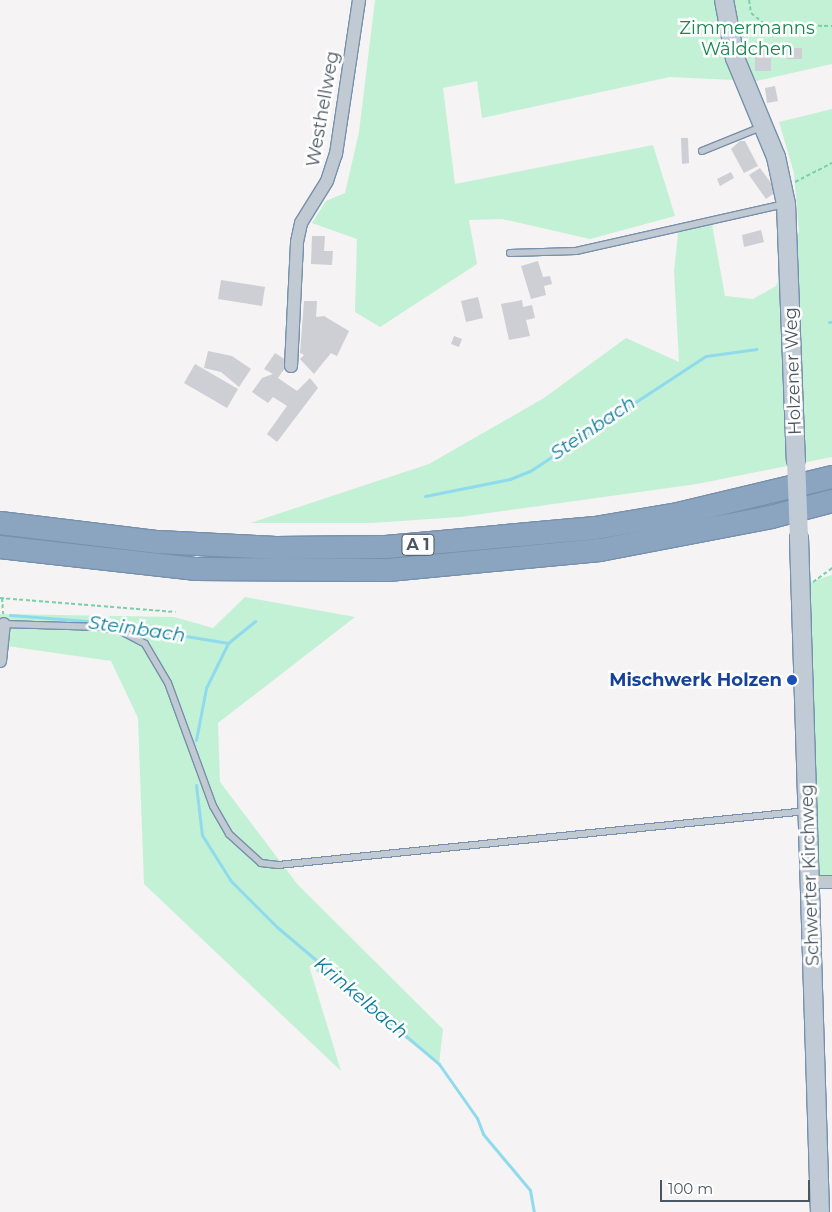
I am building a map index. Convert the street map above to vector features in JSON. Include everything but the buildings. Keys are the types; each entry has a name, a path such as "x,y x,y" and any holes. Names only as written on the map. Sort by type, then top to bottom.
{"highway":[{"name":"A 1","path":"0,523 105,537 201,545 404,546 595,528 678,514 832,477"},
{"name":"A 1","path":"0,547 195,569 397,570 600,550 772,517 832,502"}],"main road":[{"name":"Holzener Weg","path":"724,0 735,58 765,125 785,196 799,538"},
{"name":"Schwerter Kirchweg","path":"799,538 820,1212"}],"street":[{"name":"Westhellweg","path":"291,366 297,242 301,223 327,181 336,154 359,0"},
{"path":"0,661 2,624"},
{"path":"810,882 832,882"}],"lane":[{"path":"702,151 765,125"},
{"path":"510,253 576,251 785,196"},
{"path":"2,624 101,627 121,631 145,644 168,683 213,806 229,834 261,863 278,865 808,811"}],"path":[{"path":"749,0 751,13 766,25 832,26"},
{"path":"785,196 832,163"},
{"path":"801,585 832,568"},
{"path":"2,624 1,598 175,612"}],"green space":[{"name":"Zimmermanns Wäldchen","path":"375,0 832,0 832,64 756,81 670,77 482,118 477,81 443,88 455,184 653,145 675,216 590,239 502,219 469,220 477,264 380,327 355,312 357,239 312,223 326,201 345,193 359,132"},
{"path":"832,109 832,457 697,484 460,517 371,523 250,523 429,464 544,398 626,338 679,362 674,271 679,225 711,219 725,296 753,299 776,286 799,232 794,173 779,122"},
{"path":"832,575 832,882 810,882 801,585"},
{"path":"245,597 355,617 218,723 220,782 298,885 443,1029 439,1064 309,966 341,1071 144,884 138,718 111,661 0,645 0,614 174,617 213,628"}],"waterway":[{"name":"Steinbach","path":"425,496 510,479 530,471 706,356 757,349"},
{"name":"Steinbach","path":"10,615 100,622 228,643 255,621"},
{"name":"Krinkelbach","path":"196,740 206,688 228,643"},
{"name":"Krinkelbach","path":"196,785 202,835 231,881 277,927 439,1064 477,1118 483,1134 530,1190 534,1212"}],"place":[{"name":"Mischwerk Holzen","path":"792,680"}]}
